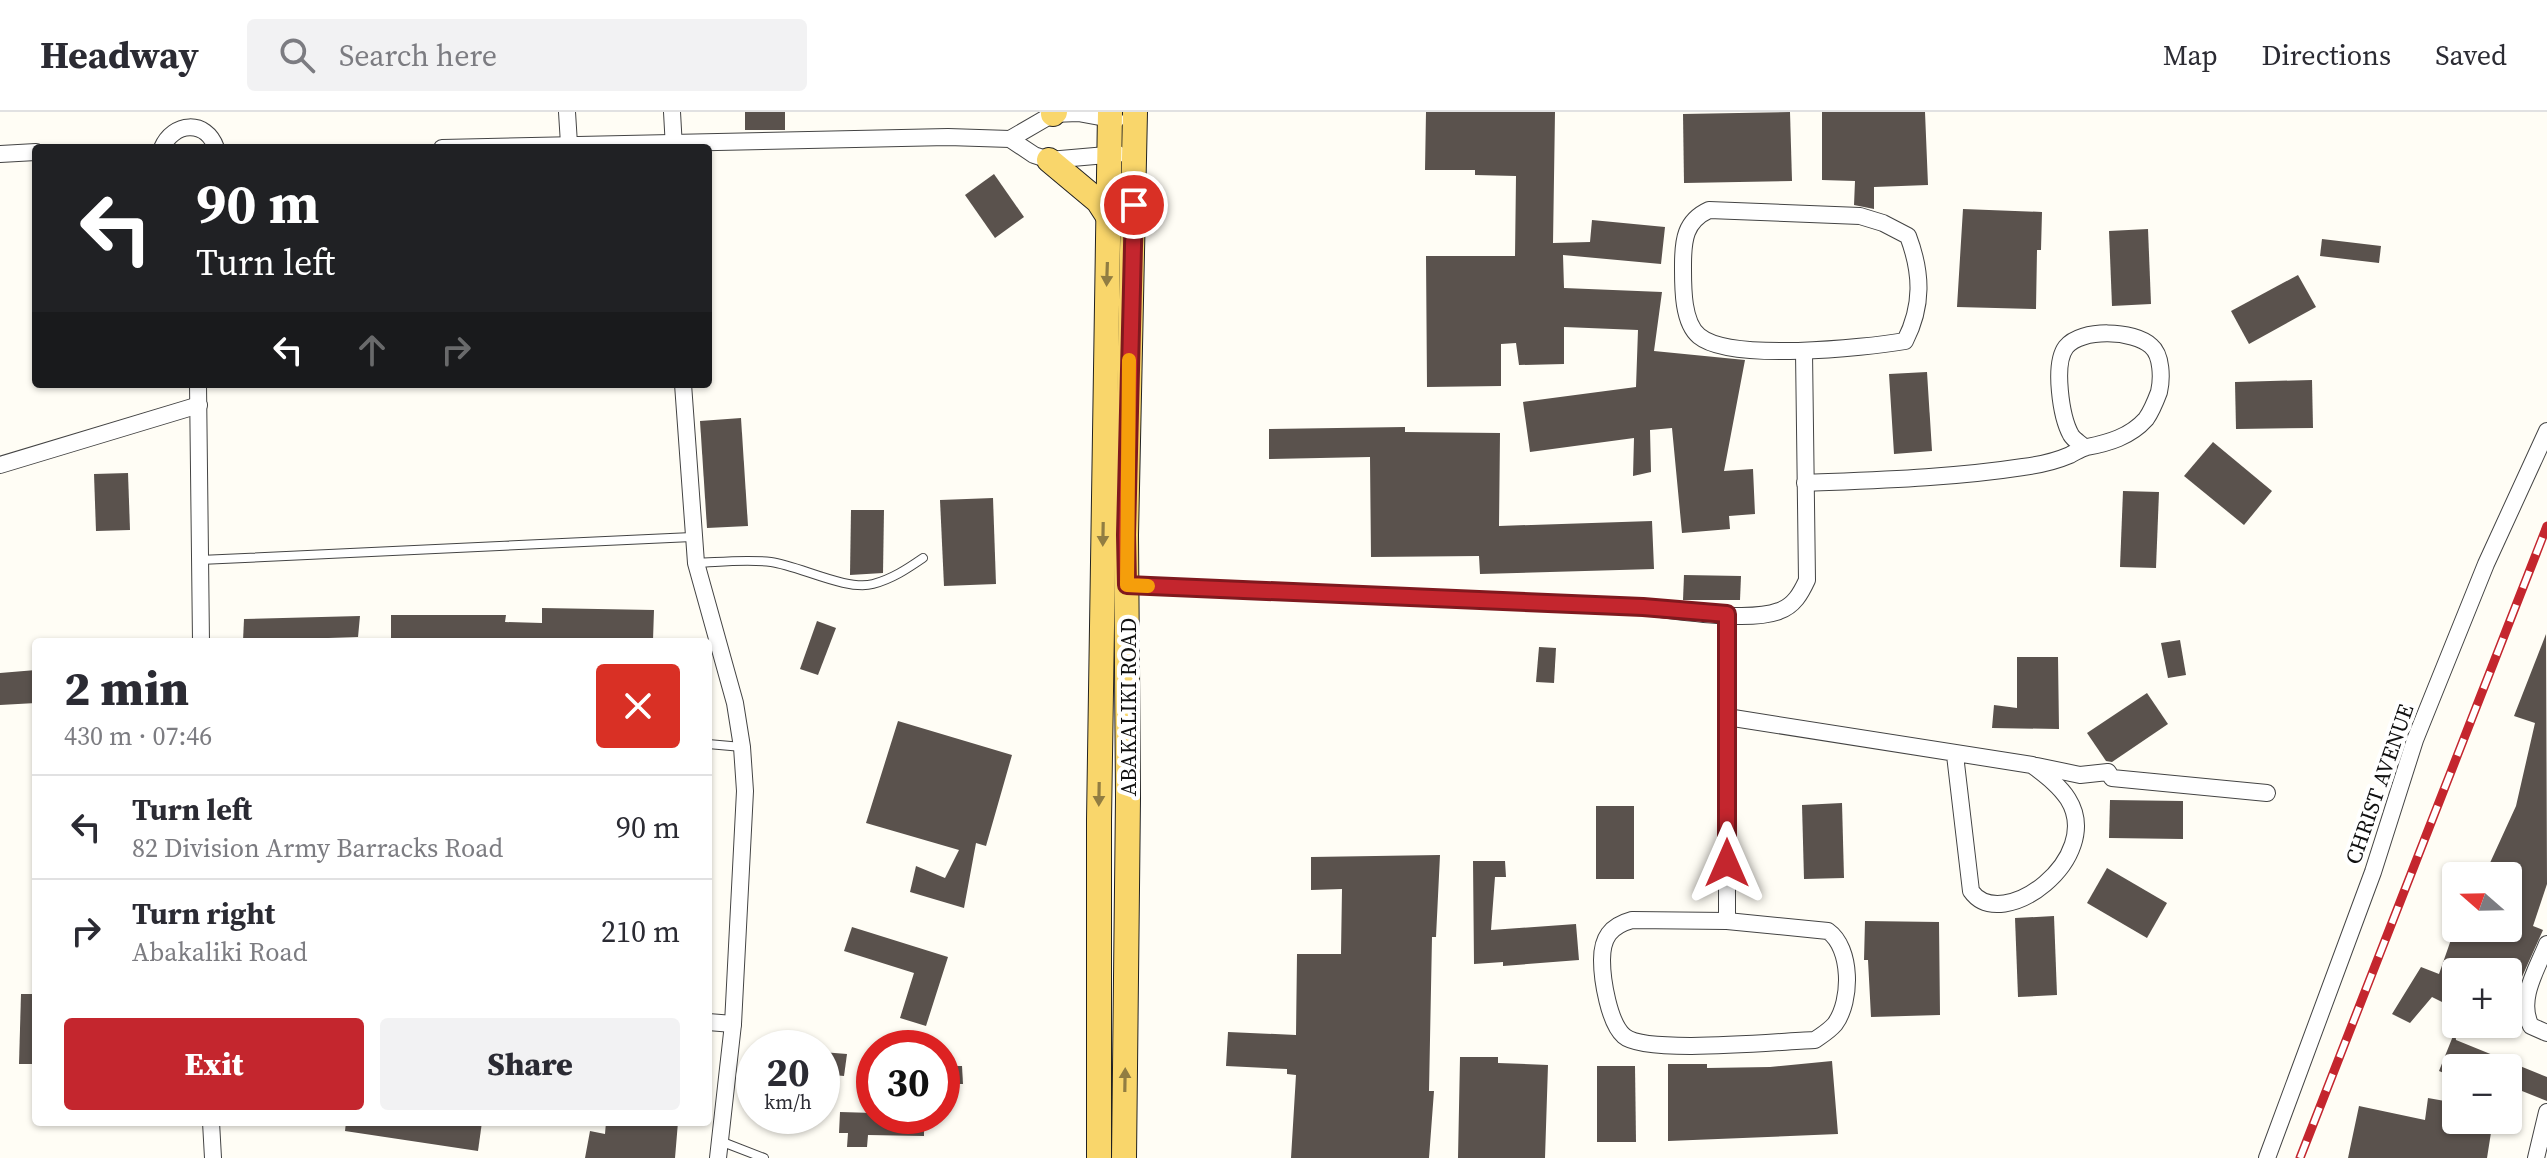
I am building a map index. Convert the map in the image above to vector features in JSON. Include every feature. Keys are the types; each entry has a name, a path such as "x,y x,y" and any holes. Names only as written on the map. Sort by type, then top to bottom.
{"main road":[{"name":"ABAKALIKI ROAD","path":"1099,1158 1099,820 1109,116"},
{"name":"ABAKALIKI ROAD","path":"1124,1158 1128,967 1127,585 1135,117"},
{"path":"1049,160 1089,193 1109,218"}],"street":[{"path":"567,112 569,144"},
{"path":"672,112 674,144"},
{"path":"1010,139 1054,113 1135,117"},
{"path":"164,144 167,137 192,119 210,135 214,144"},
{"path":"712,145 948,137 1010,139 1034,155 1049,160 1133,153"},
{"path":"0,154 32,152"},
{"path":"1709,210 1860,216 1908,236 1916,257 1920,291 1915,321 1905,341 1804,352 1736,348 1699,336 1692,327 1686,308 1683,247 1688,226 1697,216 1709,210"},
{"path":"1805,483 1902,479 2023,467 2069,455 2084,447 2098,447 2126,434 2146,419 2154,404 2161,379 2158,359 2153,347 2136,337 2117,333 2083,337 2069,343 2064,349 2060,363 2062,408 2072,438 2084,447"},
{"path":"1127,585 1643,607 1727,614 1780,611 1800,594 1807,580 1804,352"},
{"path":"198,388 201,638"},
{"path":"683,388 692,537 696,563 735,703 745,791 733,1024 718,1158"},
{"path":"0,465 199,405"},
{"name":"CHRIST AVENUE","path":"2267,1158 2373,872 2415,740 2486,564 2547,431"},
{"path":"1727,614 1727,921"},
{"path":"1727,717 2080,775 2108,772 2112,778 2267,793"},
{"path":"1955,755 1971,891 1975,898 1999,905 2025,897 2055,873 2066,861 2077,836 2078,825 2067,798 2032,765"},
{"path":"1632,920 1727,921 1828,931 1835,936 1843,946 1846,959 1845,1000 1835,1024 1815,1040 1648,1045 1624,1036 1611,1013 1602,964 1603,943 1608,934 1621,923 1632,920"},
{"path":"2547,944 2527,996 2525,1016 2531,1026 2547,1033"},
{"path":"712,1022 733,1024"},
{"path":"2538,1152 2547,1112"},
{"path":"211,1126 213,1158"}],"lane":[{"path":"200,560 692,537"},
{"path":"696,563 769,562 838,581 870,585 898,575 923,558"},
{"path":"712,744 742,747"},
{"path":"719,1140 764,1158"}],"building":[{"path":"745,112 785,112 785,130 745,130"},
{"path":"1426,112 1555,112 1553,243 1590,242 1592,220 1665,227 1661,264 1563,255 1564,288 1662,292 1654,351 1745,360 1724,471 1753,469 1755,514 1729,516 1730,529 1682,533 1672,428 1650,430 1651,472 1633,476 1634,438 1530,452 1523,402 1636,387 1638,330 1564,327 1564,364 1519,365 1516,343 1501,344 1501,386 1427,387 1426,256 1515,256 1516,176 1475,175 1475,170 1425,170"},
{"path":"1790,112 1792,181 1684,183 1683,114"},
{"path":"1822,112 1925,112 1928,185 1874,187 1874,209 1854,205 1855,181 1822,180"},
{"path":"994,174 1024,217 995,238 965,195"},
{"path":"1963,209 2042,212 2041,250 2037,250 2036,309 1957,307"},
{"path":"2148,229 2151,304 2112,306 2109,231"},
{"path":"2322,239 2381,246 2379,263 2320,256"},
{"path":"2298,275 2316,307 2249,344 2231,311"},
{"path":"1927,372 1932,451 1894,454 1889,374"},
{"path":"2312,380 2313,428 2236,429 2235,382"},
{"path":"741,418 748,526 707,528 700,421"},
{"path":"1405,427 1405,432 1500,433 1499,526 1652,521 1654,569 1480,574 1479,556 1371,557 1370,457 1269,459 1269,429"},
{"path":"2213,442 2272,491 2244,525 2184,476"},
{"path":"128,473 130,530 96,531 94,474"},
{"path":"2123,491 2159,492 2156,568 2120,567"},
{"path":"993,498 996,584 944,586 940,500"},
{"path":"851,510 884,510 883,573 850,575"},
{"path":"1684,575 1741,576 1740,600 1683,600"},
{"path":"542,608 654,610 653,638 391,638 391,615 506,615 505,622 542,623"},
{"path":"360,616 358,637 329,638 243,638 244,619"},
{"path":"817,621 836,628 818,675 800,669"},
{"path":"2546,634 2547,884 2533,926 2543,930 2522,977 2522,958 2445,958 2450,942 2522,942 2522,862 2490,862 2516,806 2535,723 2514,716"},
{"path":"2180,640 2186,675 2168,678 2161,643"},
{"path":"1539,647 1556,648 1554,683 1536,682"},
{"path":"2017,657 2058,657 2059,729 1992,728 1994,705 2017,708"},
{"path":"32,670 32,703 0,705 0,673"},
{"path":"2147,693 2168,724 2112,762 2106,761 2087,733"},
{"path":"898,721 1012,755 986,846 976,843 964,908 910,892 916,866 945,878 959,850 866,823"},
{"path":"2110,800 2183,801 2183,839 2109,838"},
{"path":"1842,803 1844,878 1804,879 1802,805"},
{"path":"1596,806 1634,806 1634,879 1596,879"},
{"path":"1440,855 1436,937 1432,937 1429,1091 1434,1091 1429,1158 1291,1158 1296,1075 1287,1074 1287,1069 1226,1066 1228,1032 1296,1035 1297,954 1341,954 1342,889 1311,890 1311,857"},
{"path":"1473,861 1505,861 1506,877 1495,877 1491,930 1576,924 1579,960 1503,966 1503,962 1474,964"},
{"path":"2107,868 2167,903 2147,938 2087,903"},
{"path":"2054,916 2057,995 2018,997 2015,918"},
{"path":"1865,921 1939,922 1940,1015 1871,1017 1868,960 1864,960"},
{"path":"852,927 948,957 926,1026 900,1018 914,973 844,951"},
{"path":"2442,965 2442,1002 2432,997 2410,1023 2392,1014 2421,967 2439,974"},
{"path":"21,994 32,994 32,1064 19,1064"},
{"path":"2452,1038 2456,1038 2490,1054 2446,1054"},
{"path":"840,1053 847,1054 844,1076 840,1076"},
{"path":"1460,1057 1498,1057 1498,1063 1548,1065 1545,1158 1458,1158"},
{"path":"1832,1061 1838,1134 1668,1141 1668,1064 1707,1064 1707,1068 1770,1067"},
{"path":"960,1066 962,1066 963,1084 960,1084"},
{"path":"1597,1066 1635,1066 1636,1142 1597,1142"},
{"path":"2522,1067 2547,1077 2547,1101 2522,1091"},
{"path":"2428,1098 2442,1100 2442,1134 2491,1134 2487,1158 2348,1158 2359,1106 2425,1120"},
{"path":"840,1112 856,1112 856,1134 924,1136 868,1135 867,1147 847,1147 848,1133 840,1133"},
{"path":"346,1126 481,1126 478,1151 345,1131"},
{"path":"606,1126 678,1126 675,1158 585,1158 590,1131 605,1134"}],"railway":[{"path":"2300,1158 2547,526"}],"slow traffic":[{"path":"1129,360 1127,585 1148,586"}],"route":[{"path":"1134,205 1127,585 1643,607 1727,614 1727,863"}]}
